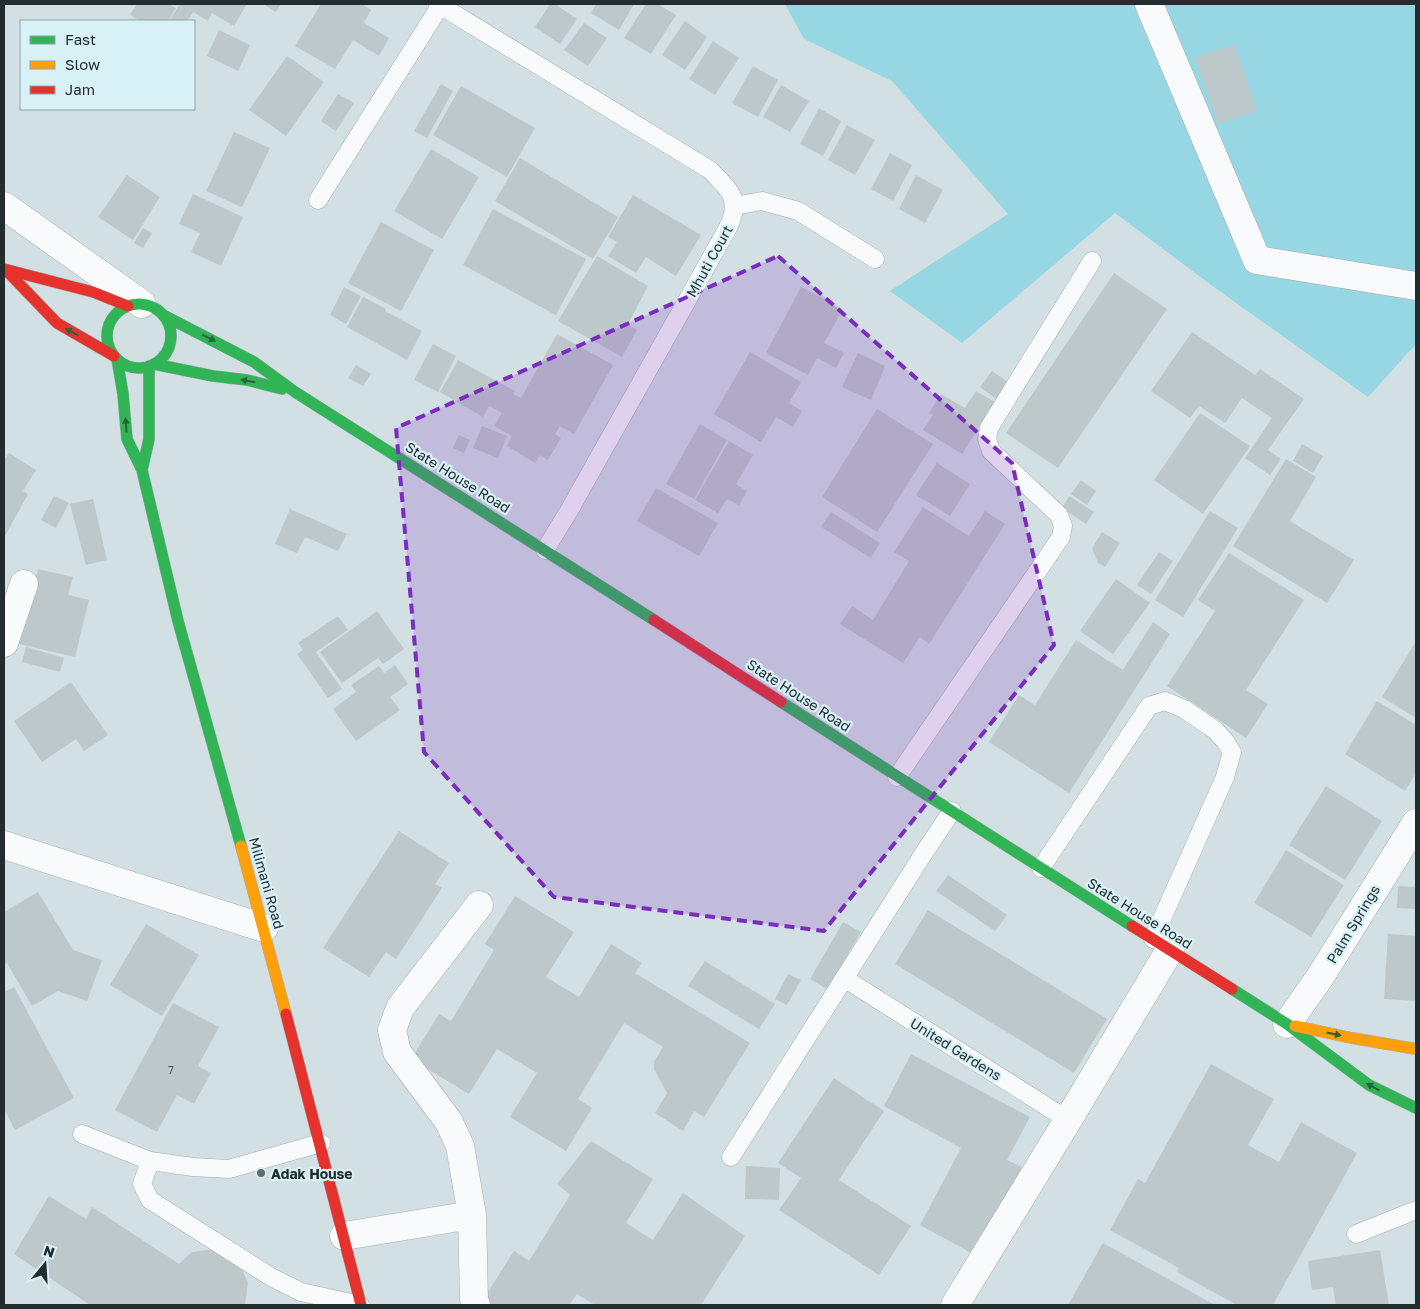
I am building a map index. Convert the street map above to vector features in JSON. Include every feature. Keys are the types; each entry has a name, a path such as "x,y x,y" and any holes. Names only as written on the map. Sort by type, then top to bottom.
{"main road":[{"name":"State House Road","path":"5,270 85,290 145,309 223,344 254,362 296,392 1287,1024 1369,1086 1416,1108"},
{"name":"State House Road","path":"5,270 56,323 116,357"},
{"path":"145,309 170,326 169,348 163,357 152,365 138,367 127,365 116,357 109,347 107,337 112,318 118,311 145,309"},
{"name":"Milimani Road","path":"116,357 123,394 127,439 142,470 178,621 264,928 321,1143 361,1305"},
{"name":"State House Road","path":"152,365 212,376 247,380 296,392"},
{"name":"Milimani Road","path":"142,470 149,438 152,365"},
{"name":"State House Road","path":"1287,1024 1416,1049"}],"street":[{"path":"1149,4 1257,260 1416,286"},
{"path":"4,206 145,309"},
{"path":"4,643 24,584"},
{"name":"Palm Springs","path":"1287,1024 1320,977 1416,823"},
{"path":"4,845 264,928"},
{"path":"476,1305 474,1300 472,1215 460,1146 449,1122 397,1052 392,1030 400,1008 479,904"},
{"path":"954,1305 1068,1120 1161,944"},
{"path":"344,1236 472,1215"}],"lane":[{"name":"Mhuti Court","path":"318,200 439,5 710,170 730,193 734,206 732,218 716,249 545,550"},
{"path":"734,206 762,201 798,211 875,258"},
{"path":"898,776 1061,537 1063,526 1059,515 991,451 987,439 989,428 1092,261"},
{"path":"1040,868 1149,706 1165,702 1184,709 1215,730 1232,752 1225,777 1161,944"},
{"path":"731,1157 952,810"},
{"name":"United Gardens","path":"844,978 1068,1120"},
{"path":"82,1134 150,1161 229,1169 321,1143"},
{"path":"150,1161 142,1184 150,1200 278,1280 301,1292 361,1305"},
{"path":"1356,1234 1416,1210"}],"highlighted area":[{"path":"778,256 1012,463 1054,645 824,931 554,897 424,752 396,428"}],"shaded area":[{"path":"785,4 1416,4 1416,344 1368,397 1211,285 1115,213 962,343 890,291 1008,214 892,81 804,39"}],"building":[{"path":"137,4 169,4 176,8 169,20 138,20 130,15"},
{"path":"180,4 247,4 234,26 212,13 208,21 193,12 188,20 170,20"},
{"path":"263,4 281,4 276,12"},
{"path":"321,4 362,4 371,10 364,23 389,38 379,56 353,40 335,69 295,46"},
{"path":"550,4 555,4 577,19 560,44 535,27"},
{"path":"596,4 634,4 619,30 591,13"},
{"path":"646,4 658,4 676,15 651,54 624,38"},
{"path":"685,21 707,37 685,70 662,55"},
{"path":"584,23 607,38 588,66 564,50"},
{"path":"219,30 250,45 238,71 207,56"},
{"path":"713,41 739,58 715,95 689,79"},
{"path":"1234,44 1257,111 1218,124 1195,57"},
{"path":"287,56 324,82 286,136 249,110"},
{"path":"753,66 778,80 758,117 732,103"},
{"path":"441,84 453,91 427,138 414,131"},
{"path":"781,85 809,101 790,132 763,117"},
{"path":"461,86 535,128 507,177 433,135"},
{"path":"338,94 354,103 336,131 321,121"},
{"path":"819,108 841,121 823,156 800,144"},
{"path":"847,125 875,140 855,175 828,160"},
{"path":"234,132 270,148 242,207 206,191"},
{"path":"431,149 479,177 442,239 394,211"},
{"path":"890,153 912,165 893,201 871,189"},
{"path":"520,158 618,217 593,259 495,201"},
{"path":"127,175 160,197 133,240 98,217"},
{"path":"916,175 943,190 925,223 899,209"},
{"path":"193,194 243,217 221,266 191,252 200,233 179,224"},
{"path":"633,195 701,235 676,276 646,257 636,273 608,256 617,242 608,237"},
{"path":"493,209 586,259 556,315 463,265"},
{"path":"381,222 434,250 401,311 348,283"},
{"path":"143,228 152,233 143,248 134,243"},
{"path":"597,256 648,286 628,324 637,330 622,357 558,321"},
{"path":"1114,273 1167,309 1058,468 1006,433"},
{"path":"344,287 361,296 346,324 330,315"},
{"path":"801,287 843,309 824,343 844,353 836,368 817,358 808,375 766,353"},
{"path":"363,297 422,331 407,360 347,327"},
{"path":"1192,332 1255,375 1260,369 1304,399 1268,450 1281,459 1270,475 1245,458 1272,418 1242,398 1225,423 1199,406 1190,418 1151,391"},
{"path":"557,334 613,365 574,434 560,426 555,434 561,438 548,460 540,455 535,463 507,446 512,436 494,426 502,413 489,406 483,417 440,392 458,360 515,391 513,394 521,398"},
{"path":"433,344 456,356 438,392 414,380"},
{"path":"750,352 801,382 789,403 802,411 793,427 776,417 761,442 714,414"},
{"path":"858,353 885,366 871,400 842,387"},
{"path":"356,365 371,374 363,386 348,378"},
{"path":"992,371 1011,384 999,401 980,387"},
{"path":"976,391 995,402 962,454 923,430 933,415 929,413 941,394 965,408"},
{"path":"877,409 933,444 877,532 822,497"},
{"path":"1200,413 1250,446 1203,514 1154,480"},
{"path":"700,424 727,440 694,499 666,484"},
{"path":"482,426 507,436 498,458 473,448"},
{"path":"459,435 470,440 464,453 453,448"},
{"path":"729,441 753,455 736,484 747,491 739,505 727,499 718,513 695,500"},
{"path":"1302,444 1323,456 1313,473 1293,461"},
{"path":"9,453 36,470 23,491 28,494 4,538 4,461"},
{"path":"1286,459 1316,477 1290,521 1354,560 1327,603 1233,546"},
{"path":"937,463 970,484 950,516 916,495"},
{"path":"1081,480 1096,491 1087,505 1071,494"},
{"path":"656,488 718,523 699,556 637,521"},
{"path":"54,496 69,503 56,528 41,520"},
{"path":"1069,496 1094,512 1086,524 1062,508"},
{"path":"93,499 107,560 86,565 70,504"},
{"path":"923,507 969,536 985,511 1005,524 929,644 920,637 903,663 840,624 852,606 873,620 909,561 894,552"},
{"path":"290,509 347,534 338,551 305,537 297,553 275,544"},
{"path":"1210,511 1238,528 1183,617 1155,600"},
{"path":"831,512 880,543 871,558 821,527"},
{"path":"1102,532 1120,543 1105,567 1098,563 1092,548"},
{"path":"1159,552 1173,561 1151,594 1137,585"},
{"path":"1229,553 1304,600 1246,690 1268,704 1246,738 1167,686 1215,611 1198,600"},
{"path":"38,569 73,577 68,595 89,600 75,657 19,644"},
{"path":"1116,579 1150,603 1113,654 1080,631"},
{"path":"377,611 404,649 383,664 378,658 342,683 320,652"},
{"path":"338,616 348,630 316,652 342,689 328,698 297,654 303,650 298,643"},
{"path":"1153,622 1170,634 1069,793 989,742 1019,695 1035,705 1076,640 1123,670"},
{"path":"1416,641 1416,718 1382,697"},
{"path":"26,647 64,658 60,672 22,662"},
{"path":"395,665 408,684 390,697 400,710 356,741 333,709 356,692 351,685 379,666 384,673"},
{"path":"71,682 108,735 84,751 76,739 42,762 14,721"},
{"path":"1377,701 1416,725 1416,773 1405,791 1345,754"},
{"path":"1326,786 1382,821 1345,880 1289,845"},
{"path":"399,831 449,863 435,884 442,888 396,959 386,952 369,977 323,948"},
{"path":"1286,850 1344,885 1311,937 1254,903"},
{"path":"948,875 1007,915 995,931 936,891"},
{"path":"1398,886 1416,887 1416,909 1397,908"},
{"path":"38,892 73,950 102,960 87,1001 58,991 32,1006 7,963 4,965 4,912"},
{"path":"515,896 574,932 546,977 579,997 611,944 642,963 635,973 750,1043 704,1117 694,1111 683,1131 655,1113 667,1093 654,1069 654,1062 663,1047 624,1023 578,1099 592,1108 566,1151 510,1117 537,1073 497,1049 469,1094 411,1059 439,1014 451,1021 494,950 485,944"},
{"path":"928,910 1107,1019 1074,1073 895,964"},
{"path":"843,922 861,932 827,989 810,979"},
{"path":"146,924 199,955 162,1016 110,985"},
{"path":"1388,934 1416,936 1416,1001 1384,999"},
{"path":"705,961 775,1004 759,1029 688,986"},
{"path":"788,974 801,980 787,1005 775,999"},
{"path":"14,987 74,1098 15,1130 4,1109 4,992"},
{"path":"173,1003 219,1027 198,1066 211,1073 194,1104 177,1095 157,1132 115,1110"},
{"path":"911,1054 1030,1117 1007,1160 1022,1167 975,1255 920,1225 961,1148 884,1106"},
{"path":"1211,1064 1274,1099 1248,1145 1279,1162 1301,1122 1357,1153 1273,1305 1237,1305 1177,1272 1179,1268 1110,1230 1138,1179 1145,1183"},
{"path":"834,1078 884,1111 839,1180 911,1226 879,1275 779,1210 801,1178 778,1163"},
{"path":"591,1141 653,1179 626,1223 653,1240 683,1193 745,1236 701,1305 595,1305 577,1294 569,1305 493,1305 483,1300 514,1251 529,1261 570,1195 557,1184"},
{"path":"746,1166 780,1168 779,1200 745,1199"},
{"path":"49,1196 86,1219 92,1207 179,1264 192,1252 209,1250 219,1252 242,1269 248,1283 245,1305 90,1305 14,1254"},
{"path":"1103,1243 1215,1305 1068,1305"},
{"path":"1380,1250 1389,1305 1336,1305 1333,1287 1312,1290 1308,1261"}],"traffic: fast":[{"path":"139,304 157,310 165,318 171,336 165,354 157,362 139,368 121,362 113,354 107,336 113,318 121,310 139,304"},
{"path":"165,316 254,362 295,392 654,620"},
{"path":"117,359 123,394 127,439 142,470 178,621 241,846"},
{"path":"154,364 213,376 247,380 282,389"},
{"path":"142,470 149,439 149,366"},
{"path":"781,702 1132,926"},
{"path":"1232,989 1287,1024 1369,1085 1416,1108"}],"traffic: slow":[{"path":"241,846 286,1014"},
{"path":"1295,1026 1416,1049"}],"traffic: jam":[{"path":"4,269 93,292 128,306"},
{"path":"6,270 57,323 114,356"},
{"path":"654,620 781,702"},
{"path":"1132,926 1232,989"},
{"path":"286,1014 361,1305"}],"place":[{"name":"Adak House","path":"261,1173"}]}
